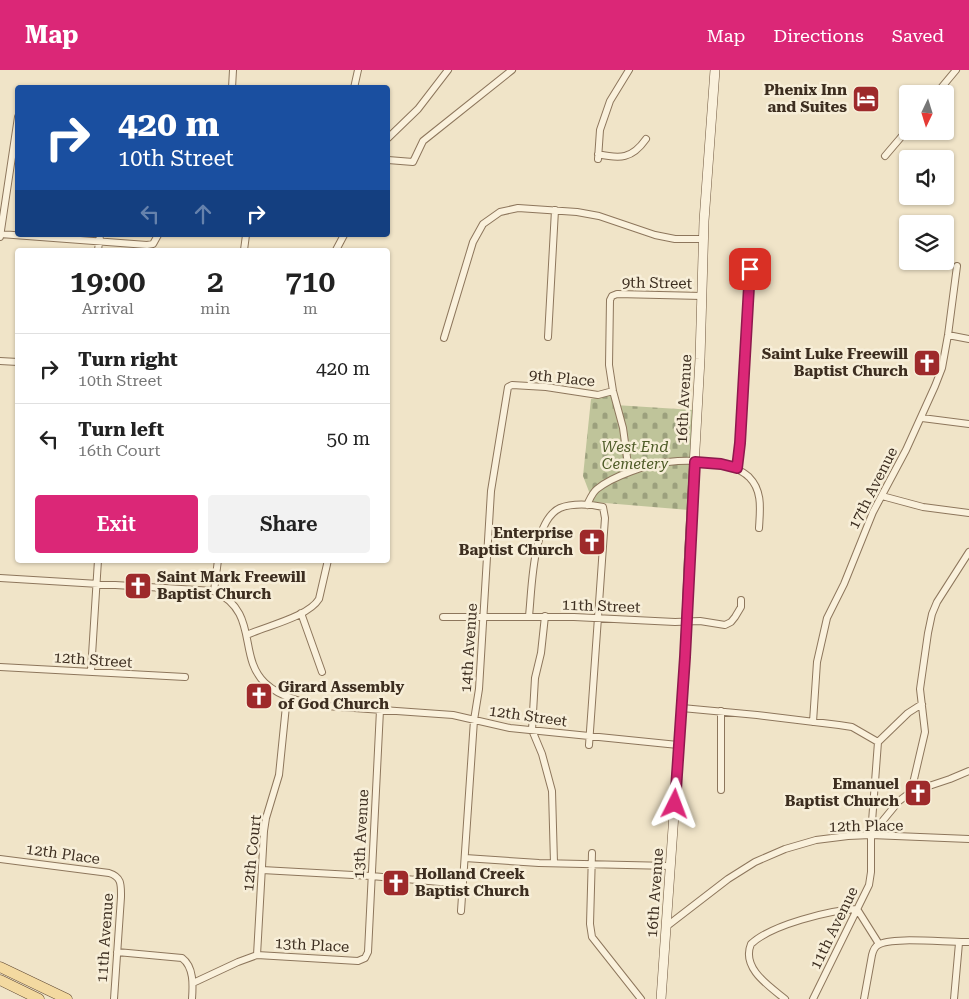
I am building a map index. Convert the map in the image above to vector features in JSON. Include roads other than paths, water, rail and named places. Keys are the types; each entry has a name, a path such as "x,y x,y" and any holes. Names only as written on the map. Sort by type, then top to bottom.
{"main road":[{"path":"0,967 67,999"},
{"path":"0,980 39,999"}],"street":[{"path":"232,85 233,70"},
{"path":"355,85 358,70"},
{"path":"390,136 418,109 448,70"},
{"path":"390,160 413,162 423,141 512,70"},
{"path":"628,70 610,101 600,130 598,157 615,158 627,156 638,150 646,139"},
{"name":"16th Avenue","path":"661,999 682,708 704,239 715,70"},
{"path":"944,85 956,70"},
{"path":"15,137 0,235 15,235"},
{"path":"885,156 899,140"},
{"path":"444,338 473,242 483,224 500,212 518,208 555,210 599,216 656,235 675,239 704,239"},
{"path":"548,337 555,210"},
{"path":"66,237 99,238 147,245 153,244 157,237"},
{"name":"17th Avenue","path":"813,722 817,662 827,618 844,584 869,521 922,418 942,368 957,266"},
{"path":"737,468 743,403 750,269"},
{"name":"9th Street","path":"613,391 609,365 610,300 612,296 617,294 702,296"},
{"path":"948,335 969,339"},
{"path":"0,361 15,362"},
{"name":"9th Place","path":"508,387 512,385 546,387 598,395 613,391"},
{"name":"14th Avenue","path":"461,911 474,720 479,689 491,491 508,387"},
{"path":"613,391 623,428 629,472"},
{"path":"922,418 969,424"},
{"path":"588,505 596,489 629,472 650,465 669,461 721,464 737,468 750,478 757,488 760,501 759,528"},
{"path":"882,496 924,507 969,513"},
{"path":"529,616 538,539 547,521 559,508 565,506 588,505 603,507 605,511 589,745"},
{"path":"911,792 925,732 920,689 932,614 937,602 969,552"},
{"path":"92,672 98,563"},
{"path":"0,578 214,591 218,563"},
{"path":"247,635 301,613 316,604 327,563"},
{"name":"12th Street","path":"214,591 221,594 234,606 241,617 252,661 265,683 287,696 308,704 453,715 492,725 678,745"},
{"name":"11th Street","path":"443,617 545,616 700,621 725,625 735,617 741,607 742,600"},
{"path":"301,613 322,672"},
{"path":"545,616 541,653 535,678 532,730 552,792 554,863"},
{"name":"12th Street","path":"0,667 185,677"},
{"name":"12th Court","path":"257,955 266,818 276,787 280,766 287,696"},
{"path":"871,835 878,742 908,713 922,704"},
{"path":"682,708 721,711 852,728 878,742"},
{"name":"13th Avenue","path":"365,958 368,952 380,710"},
{"path":"721,711 721,790"},
{"path":"871,835 899,801 911,792 969,771"},
{"name":"12th Place","path":"667,926 728,879 756,862 816,840 871,835 969,839"},
{"name":"11th Avenue","path":"813,999 869,885 871,835"},
{"path":"592,853 590,924 592,937 641,999"},
{"path":"466,858 591,865 671,866"},
{"name":"12th Place","path":"0,859 109,873 115,875 120,880"},
{"path":"262,870 371,876 463,884"},
{"name":"11th Avenue","path":"114,999 121,897 120,880"},
{"path":"785,999 755,972 750,962 749,949 751,944 761,936 821,914 858,909 879,944"},
{"path":"864,999 872,955 874,948 879,944 892,941 969,942"},
{"path":"954,999 959,942"},
{"path":"117,952 182,958 187,962 193,983 192,999"},
{"path":"193,983 257,955"},
{"name":"13th Place","path":"257,955 358,961 365,958"}],"place":[{"name":"Phenix Inn and Suites","path":"866,99"},
{"name":"Saint Luke Freewill Baptist Church","path":"927,363"},
{"name":"Enterprise Baptist Church","path":"592,542"},
{"name":"Saint Mark Freewill Baptist Church","path":"138,586"},
{"name":"Girard Assembly of God Church","path":"259,696"},
{"name":"Emanuel Baptist Church","path":"918,793"},
{"name":"Holland Creek Baptist Church","path":"396,883"}],"park label":[{"name":"West End Cemetery","path":"635,456"}]}
